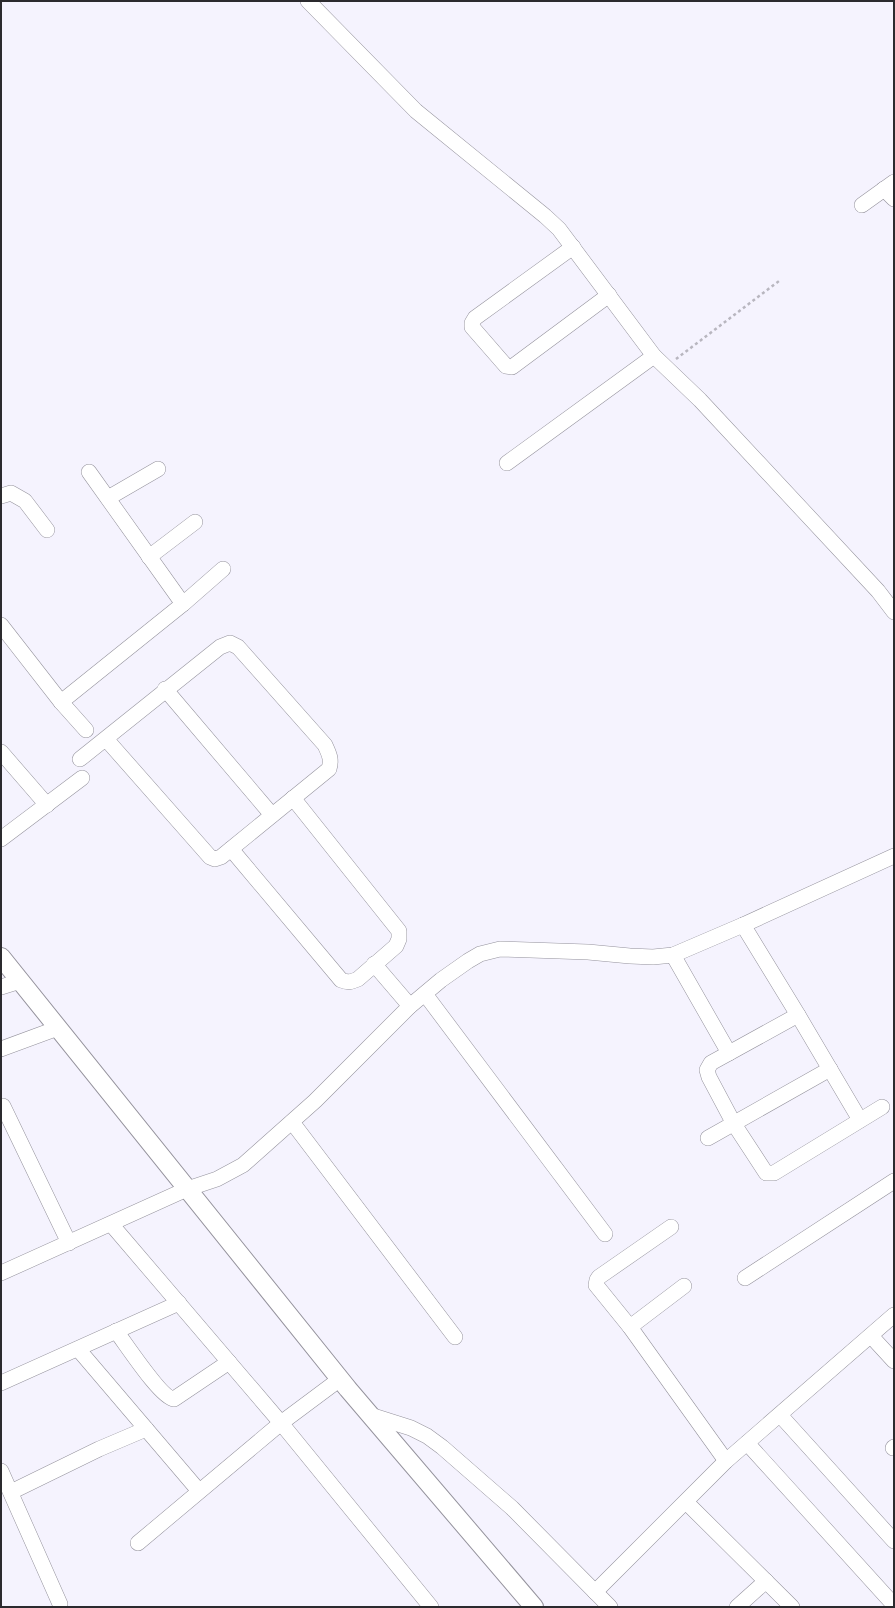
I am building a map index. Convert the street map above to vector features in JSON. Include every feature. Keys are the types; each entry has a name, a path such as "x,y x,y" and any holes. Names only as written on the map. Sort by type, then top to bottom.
{"street":[{"path":"311,2 416,111 545,216 559,230 654,356 700,400 878,591 894,612"},
{"path":"862,205 891,190"},
{"path":"573,247 475,318 472,323 472,327 506,366 512,367 609,295"},
{"path":"507,463 654,356"},
{"path":"108,498 158,468"},
{"path":"89,472 183,604"},
{"path":"1,496 11,493 25,501 47,530"},
{"path":"149,557 195,522"},
{"path":"61,702 183,604 223,569"},
{"path":"1,625 61,702 86,730"},
{"path":"80,759 165,689 224,644 230,643 238,647 325,745 331,761 329,769 221,857 215,859 210,857 106,739"},
{"path":"165,689 272,815"},
{"path":"1,752 47,805"},
{"path":"1,840 82,778"},
{"path":"231,849 341,980 352,982 396,946 399,939 399,931 293,798"},
{"path":"1,1273 187,1189 217,1179 243,1165 315,1101 410,1006 441,980 480,954 500,949 588,952 653,957 673,955 743,925 894,856"},
{"path":"743,925 860,1120"},
{"path":"673,955 729,1053"},
{"path":"1,957 340,1379 534,1607"},
{"path":"374,964 410,1006"},
{"path":"1,987 20,981"},
{"path":"425,994 605,1234"},
{"path":"798,1015 711,1063 706,1070 734,1124 766,1173 774,1173 882,1107"},
{"path":"1,1049 58,1028"},
{"path":"708,1138 830,1069"},
{"path":"3,1106 69,1243"},
{"path":"292,1122 455,1337"},
{"path":"745,1278 894,1181"},
{"path":"111,1224 281,1423 431,1607"},
{"path":"671,1227 599,1276 596,1285 630,1327 726,1461"},
{"path":"630,1327 684,1286"},
{"path":"1,1383 179,1303"},
{"path":"595,1592 726,1461 894,1315"},
{"path":"116,1331 160,1391 170,1399 174,1399 229,1362"},
{"path":"871,1336 894,1361"},
{"path":"78,1348 199,1491"},
{"path":"138,1542 281,1423 340,1379"},
{"path":"370,1415 411,1428 427,1436 442,1447 512,1508 610,1607"},
{"path":"780,1415 894,1541"},
{"path":"11,1492 99,1449 146,1429"},
{"path":"747,1443 894,1605"},
{"path":"1,1471 60,1604"},
{"path":"686,1502 792,1607"},
{"path":"737,1607 766,1581"}],"path":[{"path":"666,367 779,281"}]}
